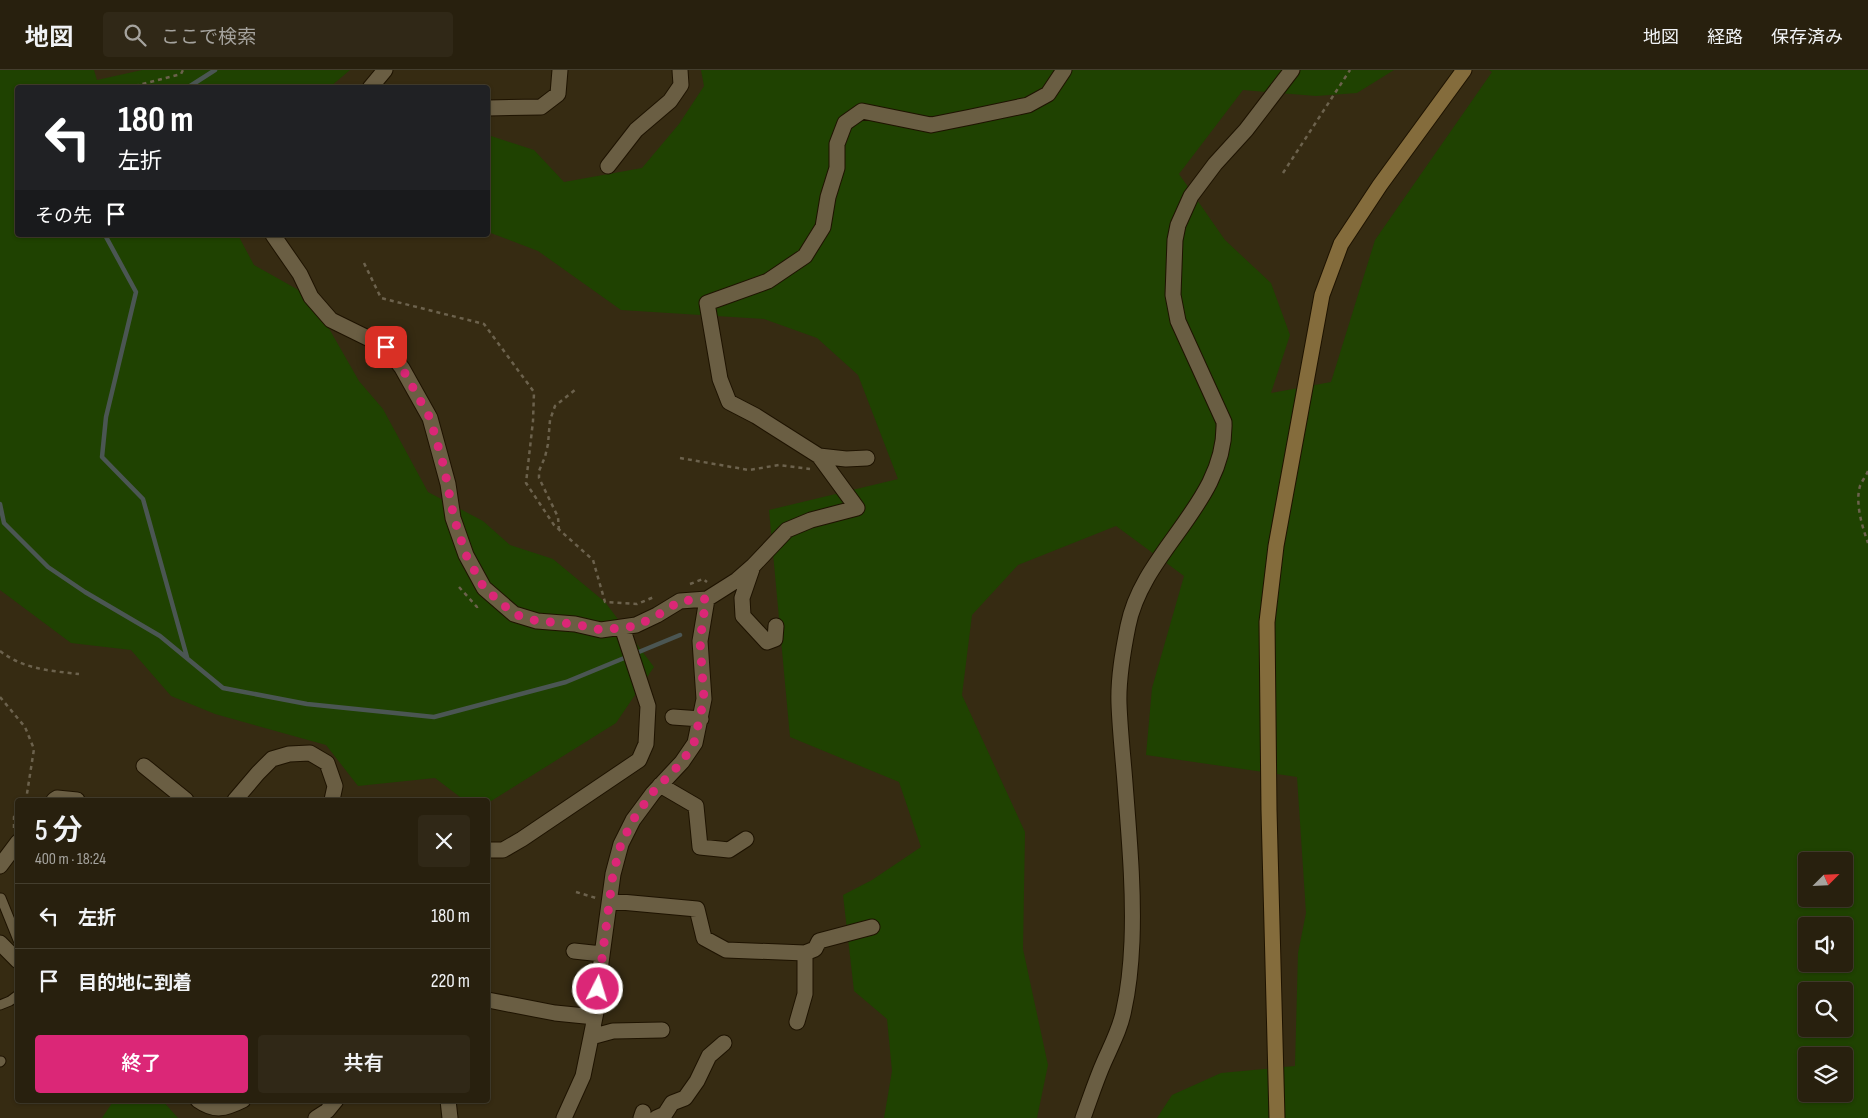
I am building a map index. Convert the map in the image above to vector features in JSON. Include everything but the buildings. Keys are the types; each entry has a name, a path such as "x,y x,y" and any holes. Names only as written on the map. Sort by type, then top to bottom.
{"street":[{"path":"372,85 385,70"},
{"path":"490,108 540,107 558,94 560,70"},
{"path":"608,166 636,130 670,101 680,84 680,70"},
{"path":"274,237 300,274 312,297 331,320 386,347 402,368 430,418 460,538 466,555 484,588 514,614 537,621 575,624 601,630 636,626 680,601 712,595 737,580 787,530 812,520 857,508 819,456 756,416 730,402 720,379 707,303 768,281 805,256 823,227 828,197 837,168 837,144 845,123 862,111 932,125 1028,105 1048,94 1064,70"},
{"path":"1083,1118 1114,1041 1124,1010 1129,978 1132,942 1132,869 1119,703 1122,653 1130,617 1142,585 1168,543 1196,509 1215,468 1225,438 1224,422 1178,321 1173,295 1175,240 1178,225 1192,196 1215,164 1246,130 1292,70"},
{"path":"1277,1118 1269,810 1267,622 1276,546 1322,295 1341,244 1380,185 1464,70"},
{"path":"819,456 846,460 867,458"},
{"path":"753,566 742,598 743,616 767,642 775,639 776,626"},
{"path":"564,1118 583,1076 595,1017 613,874 621,844 633,820 660,785 682,762 694,743 704,699 700,641 712,595"},
{"path":"490,850 503,850 522,839 639,760 646,744 648,706 622,627"},
{"path":"673,717 700,719"},
{"path":"238,798 272,759 289,754 310,753 327,763 336,786 333,798"},
{"path":"144,766 184,798"},
{"path":"660,785 696,806 700,847 729,850 746,839"},
{"path":"0,866 15,846"},
{"path":"610,901 697,908 704,938 726,950 805,953 815,949 819,941 872,927"},
{"path":"574,951 602,954"},
{"path":"797,1022 805,994 805,953"},
{"path":"490,1000 555,1013 595,1017"},
{"path":"591,1037 613,1031 662,1030"},
{"path":"647,1116 665,1114 672,1103 685,1098 697,1081 709,1056 724,1043"},
{"path":"202,1103 207,1106 226,1108 237,1103"},
{"path":"316,1118 327,1111 334,1103"},
{"path":"448,1103 450,1118"}],"lane":[{"path":"1,898 10,943"},
{"path":"0,1005 15,997"}],"path":[{"path":"139,85 181,74 183,70"},
{"path":"1284,173 1350,70"},
{"path":"364,263 381,298 484,324 534,392 533,422 526,483 554,525 593,560 605,602 637,604 662,595"},
{"path":"559,530 558,517 539,478 539,472 545,457 550,420 555,406 574,390"},
{"path":"680,458 750,470 779,465 832,473"},
{"path":"1868,471 1860,486 1859,504 1868,543"},
{"path":"687,585 703,579 712,595"},
{"path":"0,651 11,660 41,670 79,674"},
{"path":"0,696 25,727 34,749 26,798"},
{"path":"576,892 610,901"}],"green space":[{"path":"0,70 94,70 97,80 142,70 350,70 332,85 15,85 15,237 239,237 254,265 311,297 359,381 383,409 428,492 483,521 510,545 553,559 605,602 654,667 616,723 490,802 490,798 461,798 435,778 358,786 326,745 215,714 171,696 131,650 71,643 0,590"},
{"path":"701,70 1394,70 1357,93 1316,96 1243,90 1179,174 1225,240 1271,283 1290,335 1271,393 1331,382 1375,240 1492,72 1489,70 1868,70 1868,1118 1157,1118 1172,1095 1221,1073 1295,1066 1298,953 1306,913 1297,777 1146,755 1152,688 1184,576 1116,526 1018,565 972,615 962,695 1025,832 1023,949 1048,1065 1037,1118 884,1118 892,1071 887,1019 854,991 843,895 872,880 921,847 899,782 790,737 769,510 898,479 858,375 817,338 764,319 621,310 538,251 490,233 490,136 534,150 564,182 642,168 679,124 704,86"},
{"path":"112,1103 165,1103 178,1118 102,1118"}],"waterway":[{"path":"192,85 215,70"},
{"path":"106,237 136,292 106,417 102,457 143,499 187,657"},
{"path":"0,504 4,523 48,567 85,592 160,636 223,688 307,704 434,717 566,682 680,635"}],"route":[{"path":"386,347 402,368 430,418 444,467 454,518 466,555 484,588 514,614 537,621 575,624 601,630 636,626 680,601 706,599 700,641 704,699 694,743 682,762 652,793 633,820 621,844 613,874 598,989"}]}
